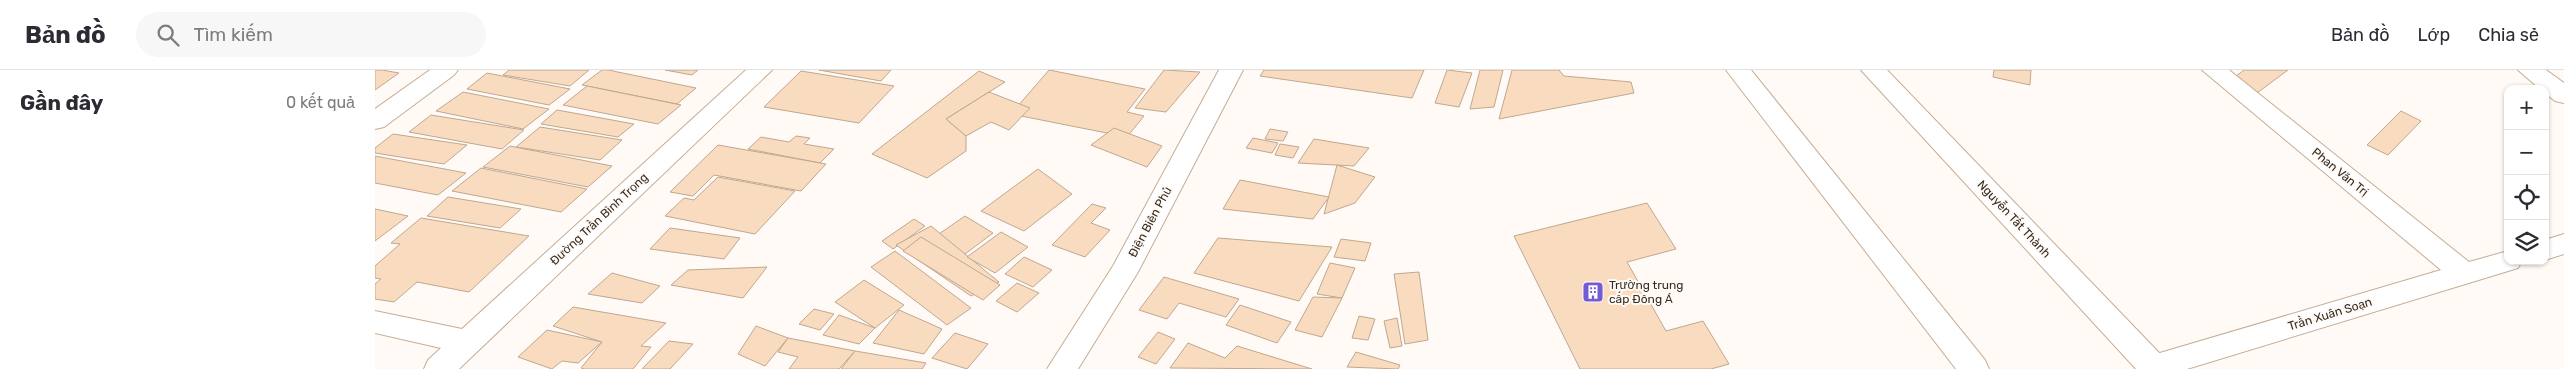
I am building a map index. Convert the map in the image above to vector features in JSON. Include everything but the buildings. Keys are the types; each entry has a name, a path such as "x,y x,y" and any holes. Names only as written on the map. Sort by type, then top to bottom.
{"street":[{"path":"375,121 446,70"},
{"name":"Đường Trần Bình Trọng","path":"439,369 760,70"},
{"name":"Điện Biên Phủ","path":"1062,369 1123,272 1231,70"},
{"path":"1738,70 1974,369"},
{"name":"Nguyễn Tất Thành","path":"1873,70 2154,368"},
{"name":"Phan Văn Trị","path":"2214,70 2465,274"},
{"path":"2530,70 2564,95"},
{"path":"2549,249 2564,244"},
{"name":"Trần Xuân Soạn","path":"2154,368 2504,262"},
{"path":"375,322 466,342"}],"place":[{"name":"Trường trung cấp Đông Á","path":"1593,292"}]}
